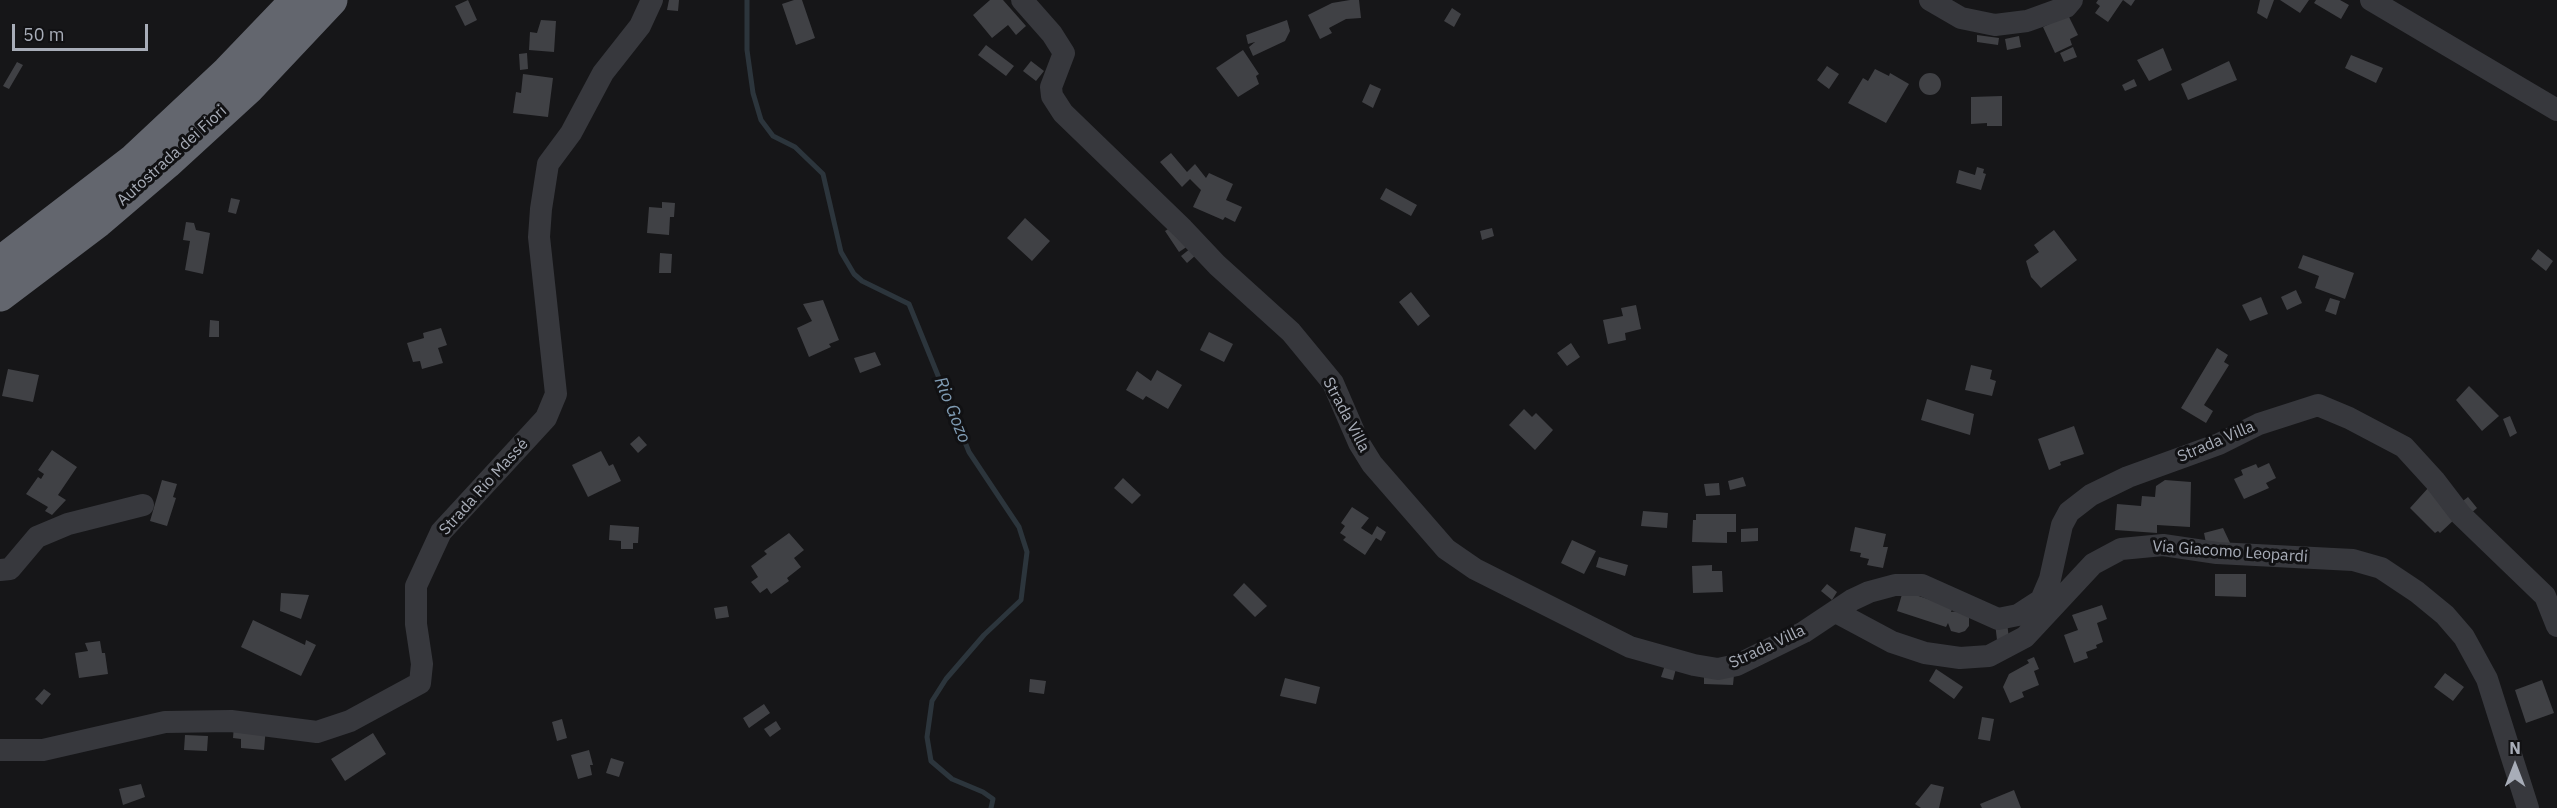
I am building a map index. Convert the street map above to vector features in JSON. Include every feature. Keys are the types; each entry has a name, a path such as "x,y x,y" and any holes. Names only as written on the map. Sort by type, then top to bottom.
{"highway":[{"name":"Autostrada dei Fiori","path":"0,296 98,221 238,80 297,0"},
{"name":"Autostrada dei Fiori","path":"0,263 238,80 331,0"}],"street":[{"name":"Strada Rio Massé","path":"0,750 43,750 165,722 231,721 317,732 350,721 420,683 422,664 416,624 416,586 441,532 546,418 556,394 539,237 541,209 549,164 571,133 603,73 640,26 652,0"},
{"name":"Strada Villa","path":"1022,0 1052,34 1064,53 1051,87 1052,96 1063,113 1217,265 1291,332 1333,382 1359,443 1372,464 1446,549 1475,569 1630,647 1694,665 1718,669 1737,664 1804,632 1852,600 1869,592 1895,585 1922,585 1998,619 2040,609 2062,525 2069,512 2091,495 2128,477 2218,444 2259,424 2318,405 2349,418 2404,447 2461,514 2546,596 2557,626"},
{"path":"1930,0 1961,18 1995,25 2027,21 2066,7 2072,0"},
{"path":"2371,0 2557,110"},
{"path":"0,570 10,569 38,537 68,524 143,505"},
{"name":"Via Giacomo Leopardi","path":"1836,612 1892,642 1924,653 1960,658 1989,656 2025,637 2040,609 2093,564 2121,549 2163,545 2217,553 2353,560 2381,568 2445,615 2464,637 2487,679 2528,808"}],"building":[{"path":"468,0 477,20 465,26 455,6"},
{"path":"669,0 679,0 678,11 667,10"},
{"path":"802,0 815,38 796,45 782,4"},
{"path":"990,0 1003,0 1026,26 1016,35 1008,25 992,38 973,15"},
{"path":"1359,0 1361,18 1346,19 1329,28 1332,33 1320,39 1308,15 1332,3"},
{"path":"2098,0 2123,0 2108,22 2095,13 2100,6 2096,3"},
{"path":"2123,0 2135,0 2131,6"},
{"path":"2260,0 2274,0 2267,19 2257,13"},
{"path":"2280,0 2309,0 2300,13"},
{"path":"2316,0 2340,0 2349,5 2341,19 2314,3"},
{"path":"1452,8 1461,14 1454,27 1444,21"},
{"path":"2068,15 2078,35 2070,39 2072,45 2055,53 2043,27"},
{"path":"541,20 556,21 554,52 529,50 530,32 537,33"},
{"path":"1287,20 1290,31 1285,41 1253,56 1249,47 1255,42 1248,44 1246,35"},
{"path":"1977,35 1999,38 1998,45 1977,42"},
{"path":"2019,36 2021,47 2007,50 2005,39"},
{"path":"986,45 1014,66 1006,76 978,55"},
{"path":"2073,47 2077,57 2064,62 2060,53"},
{"path":"2163,48 2172,70 2149,81 2137,60"},
{"path":"1243,50 1259,74 1256,76 1259,84 1238,97 1216,68"},
{"path":"527,53 528,69 520,70 519,54"},
{"path":"2351,55 2383,68 2376,83 2345,68"},
{"path":"1031,61 1044,71 1036,81 1023,71"},
{"path":"2229,61 2237,80 2188,100 2181,84"},
{"path":"17,62 23,65 9,89 3,86"},
{"path":"1827,66 1839,74 1829,89 1817,80"},
{"path":"1875,69 1889,76 1890,73 1909,84 1886,123 1848,103 1863,78 1868,81"},
{"path":"1930,73 1940,80 1941,84 1934,94 1930,95 1920,88 1919,84 1926,74"},
{"path":"523,74 553,78 548,117 513,113 516,92 521,93"},
{"path":"2134,79 2137,86 2125,91 2122,85"},
{"path":"1370,84 1381,89 1373,108 1362,102"},
{"path":"2002,96 2002,126 1987,126 1987,123 1971,124 1971,97"},
{"path":"1171,153 1187,172 1195,164 1206,178 1209,173 1233,184 1226,200 1242,207 1235,222 1225,217 1223,220 1193,207 1201,190 1190,179 1182,187 1160,162"},
{"path":"1977,167 1984,169 1983,173 1986,174 1981,190 1956,183 1959,170 1975,175"},
{"path":"1386,188 1417,205 1411,216 1380,199"},
{"path":"231,198 240,200 236,214 228,212"},
{"path":"662,202 675,203 674,217 670,217 669,235 647,233 649,207 662,208"},
{"path":"1025,218 1050,241 1032,261 1007,238"},
{"path":"186,222 194,223 196,230 210,233 203,274 185,270 190,241 183,240"},
{"path":"1173,226 1191,244 1179,252 1165,231"},
{"path":"1492,228 1494,236 1482,240 1480,231"},
{"path":"2054,230 2077,260 2041,288 2031,277 2026,261 2039,252 2034,245"},
{"path":"1191,248 1196,255 1187,263 1181,256"},
{"path":"2538,249 2553,261 2546,271 2531,259"},
{"path":"660,253 672,254 671,273 659,273"},
{"path":"2303,255 2354,273 2345,299 2315,288 2319,276 2298,268"},
{"path":"2296,290 2302,303 2287,310 2281,297"},
{"path":"1411,292 1430,316 1418,326 1399,302"},
{"path":"2261,297 2268,314 2250,321 2242,305"},
{"path":"2330,298 2340,301 2336,315 2325,311"},
{"path":"823,300 839,340 829,344 831,347 809,357 797,328 812,321 803,304"},
{"path":"1636,305 1641,329 1625,333 1626,340 1608,344 1603,320 1623,316 1621,308"},
{"path":"210,320 219,321 219,337 209,337"},
{"path":"441,328 447,345 438,348 443,363 422,369 420,361 413,362 407,343 424,338 423,333"},
{"path":"1209,332 1233,344 1224,362 1200,350"},
{"path":"1571,343 1580,357 1567,366 1557,353"},
{"path":"2217,348 2228,355 2224,362 2229,365 2204,405 2213,411 2206,423 2181,408"},
{"path":"875,352 881,365 860,373 854,358"},
{"path":"1971,365 1992,370 1990,379 1996,381 1992,396 1965,390"},
{"path":"8,369 39,375 33,402 2,396"},
{"path":"1157,370 1182,385 1168,409 1146,396 1143,400 1126,390 1137,371 1151,381"},
{"path":"2469,386 2499,416 2482,431 2456,400"},
{"path":"1927,399 1974,414 1970,435 1921,420"},
{"path":"1524,409 1532,417 1536,413 1553,430 1535,450 1509,425"},
{"path":"2510,416 2517,433 2510,437 2503,419"},
{"path":"2074,426 2084,454 2060,462 2061,465 2049,470 2038,439"},
{"path":"639,436 647,445 638,453 630,444"},
{"path":"52,450 77,467 58,495 66,500 52,515 45,511 48,507 26,494 38,477 41,479 44,474 38,470"},
{"path":"601,451 609,466 613,464 621,481 588,497 572,465"},
{"path":"2269,463 2276,478 2266,483 2269,488 2244,499 2234,479 2243,475 2241,470 2256,464 2258,468"},
{"path":"1743,477 1746,486 1730,490 1728,481"},
{"path":"1123,478 1141,495 1132,504 1114,488"},
{"path":"162,480 177,484 173,497 176,498 167,526 150,521"},
{"path":"2165,480 2191,482 2190,527 2157,525 2157,533 2115,530 2117,504 2141,506 2142,496 2155,497 2156,486"},
{"path":"1719,483 1720,495 1706,496 1704,484"},
{"path":"2429,487 2457,517 2440,533 2438,531 2435,533 2410,508"},
{"path":"2468,497 2477,508 2469,515 2459,504"},
{"path":"1352,507 1369,518 1361,528 1372,535 1377,526 1386,532 1381,541 1376,538 1365,555 1343,540 1346,537 1340,533 1345,526 1341,523"},
{"path":"1643,511 1668,513 1667,528 1641,526"},
{"path":"1696,514 1736,514 1736,532 1727,532 1727,543 1692,542 1693,520 1696,520"},
{"path":"610,525 639,527 638,543 633,543 633,549 621,549 621,541 609,540"},
{"path":"1855,527 1886,534 1883,547 1888,547 1883,568 1867,565 1869,559 1860,557 1861,553 1850,551"},
{"path":"1758,528 1758,541 1741,542 1741,529"},
{"path":"2223,528 2232,547 2206,543 2204,533"},
{"path":"789,533 804,550 794,558 801,567 787,578 789,581 771,594 767,588 760,593 751,582 758,577 751,566 767,554 764,551"},
{"path":"1572,540 1596,551 1584,574 1561,563"},
{"path":"1599,557 1628,565 1625,576 1596,567"},
{"path":"1712,565 1712,571 1722,571 1723,592 1693,593 1692,566"},
{"path":"2215,574 2246,574 2246,597 2215,596"},
{"path":"1244,583 1267,606 1255,617 1233,595"},
{"path":"1827,584 1837,592 1832,600 1821,591"},
{"path":"1903,591 1953,607 1951,612 1958,611 1969,617 1969,626 1965,631 1959,633 1951,631 1948,623 1946,627 1897,611"},
{"path":"281,593 309,595 301,619 280,611"},
{"path":"2102,605 2107,619 2097,623 2103,642 2096,645 2097,648 2086,652 2088,658 2074,663 2064,635 2078,630 2072,615"},
{"path":"727,606 729,617 716,619 714,608"},
{"path":"253,620 305,645 306,640 316,645 301,676 241,647"},
{"path":"2007,622 2009,639 1997,640 1995,623"},
{"path":"100,641 102,653 105,653 108,674 79,678 75,653 88,651 85,643"},
{"path":"2034,657 2039,669 2034,671 2039,685 2022,692 2024,697 2010,703 2003,687 2009,674 2029,663 2027,660"},
{"path":"1666,662 1677,665 1673,680 1661,677"},
{"path":"1936,669 1963,687 1954,699 1929,681"},
{"path":"2445,673 2464,687 2453,701 2434,687"},
{"path":"1704,674 1734,675 1733,685 1704,684"},
{"path":"1285,678 1320,687 1316,704 1280,696"},
{"path":"1030,679 1046,681 1044,694 1029,692"},
{"path":"2542,680 2554,713 2526,723 2515,690"},
{"path":"44,689 51,694 42,705 35,699"},
{"path":"764,704 770,713 749,728 743,718"},
{"path":"1982,717 1994,719 1990,741 1978,739"},
{"path":"562,719 567,738 557,741 552,722"},
{"path":"776,721 781,729 770,737 764,729"},
{"path":"234,725 266,727 264,750 241,748 241,739 233,738"},
{"path":"373,733 386,754 345,781 331,759"},
{"path":"185,735 208,736 207,751 184,750"},
{"path":"589,750 593,765 590,765 592,775 578,779 571,755"},
{"path":"611,758 624,762 619,777 606,773"},
{"path":"141,784 145,797 123,805 119,789"},
{"path":"1931,784 1944,787 1939,808 1921,808 1915,804"},
{"path":"2014,790 2021,808 1982,808 1980,804"}],"waterway":[{"name":"Rio Gozo","path":"747,0 747,50 753,93 761,120 773,136 795,147 823,174 841,252 854,274 862,281 909,304 969,452 1019,527 1027,552 1021,600 984,635 946,679 932,701 927,737 931,761 952,779 983,792 993,799 991,808"}]}
